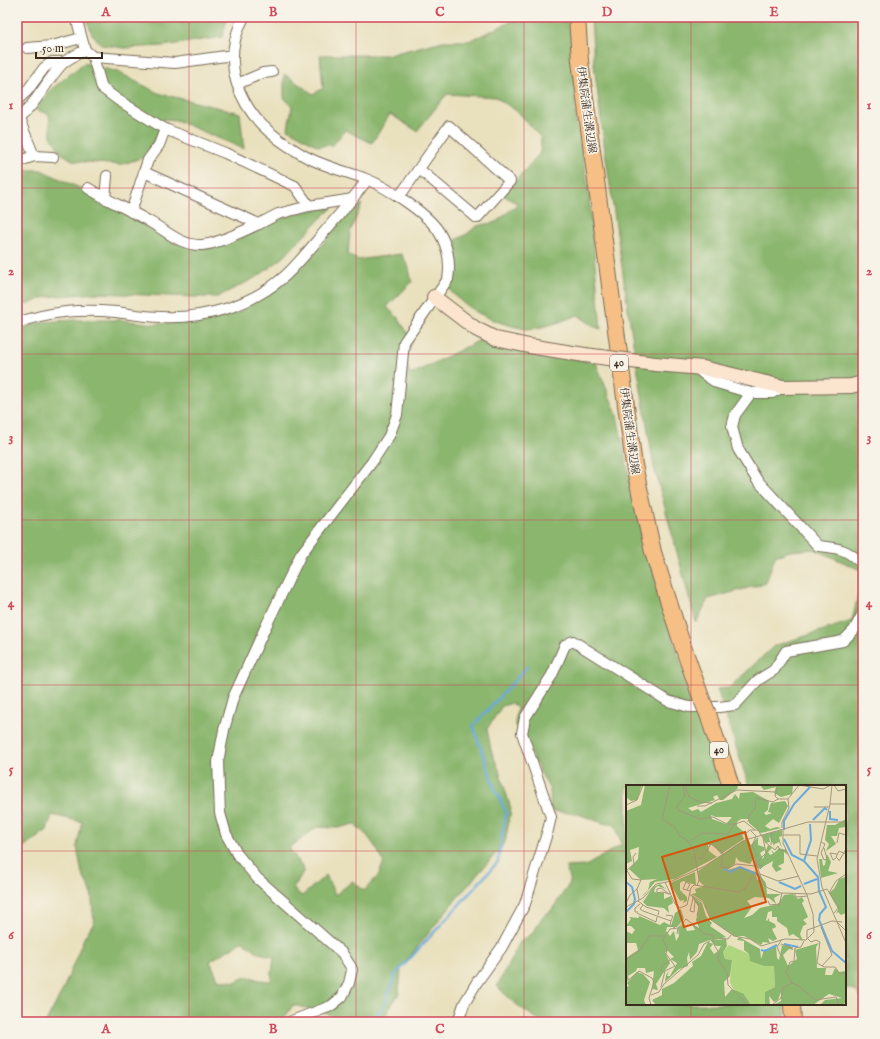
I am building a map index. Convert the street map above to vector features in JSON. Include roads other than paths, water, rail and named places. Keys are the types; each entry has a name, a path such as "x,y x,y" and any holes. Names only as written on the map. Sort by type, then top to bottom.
{"main road":[{"name":"伊集院蒲生溝辺線","path":"577,17 580,61 634,465 653,552 674,619 731,785"},
{"path":"792,1005 793,1022"}],"street":[{"path":"76,17 85,50 93,57 102,88 118,100 165,129 225,153 295,186 309,206"},
{"path":"244,17 238,28 233,49 233,71 240,92 251,113 273,135 302,155 367,180 399,197 424,216 439,232 447,248 450,267 448,279 404,342 397,415 389,436 372,462 301,554 232,698 224,730 218,762 220,813 226,834 237,854 257,878 342,953 351,967 349,983 342,997 331,1006 289,1022"},
{"path":"27,48 52,46 82,38"},
{"path":"34,156 18,120 34,102 53,74 64,62 85,50"},
{"path":"93,57 175,63 233,55"},
{"path":"17,100 28,91 44,68 52,62 64,62"},
{"path":"237,84 272,72"},
{"path":"399,197 449,126 510,181 477,218 419,169"},
{"path":"131,212 148,160 159,144 165,129"},
{"path":"17,162 34,156 52,157"},
{"path":"144,172 259,224"},
{"path":"105,199 106,176"},
{"path":"17,323 35,317 65,311 114,312 161,317 192,315 228,309 257,296 285,276 353,199 367,180"},
{"path":"88,188 105,199 150,222 178,240 190,245 203,245 232,237 278,214 309,206 353,199"},
{"path":"434,297 476,329 496,339 529,346 655,364 695,367 749,378 783,387 851,386 863,383"},
{"path":"695,367 717,383 751,393 772,393 783,387"},
{"path":"751,393 735,415 732,427 738,449 757,480 818,546 839,548 854,556 863,565"},
{"path":"459,1022 464,1004 477,982 502,947 524,904 548,830 551,817 522,733 525,718 552,675 565,646 573,641 668,701 689,707 719,707 735,705 758,680 774,670 786,651 843,641 854,630 863,613"}],"waterway":[{"path":"370,1022 384,1007 395,975 498,862 506,812 495,789 473,726 527,667"}]}
